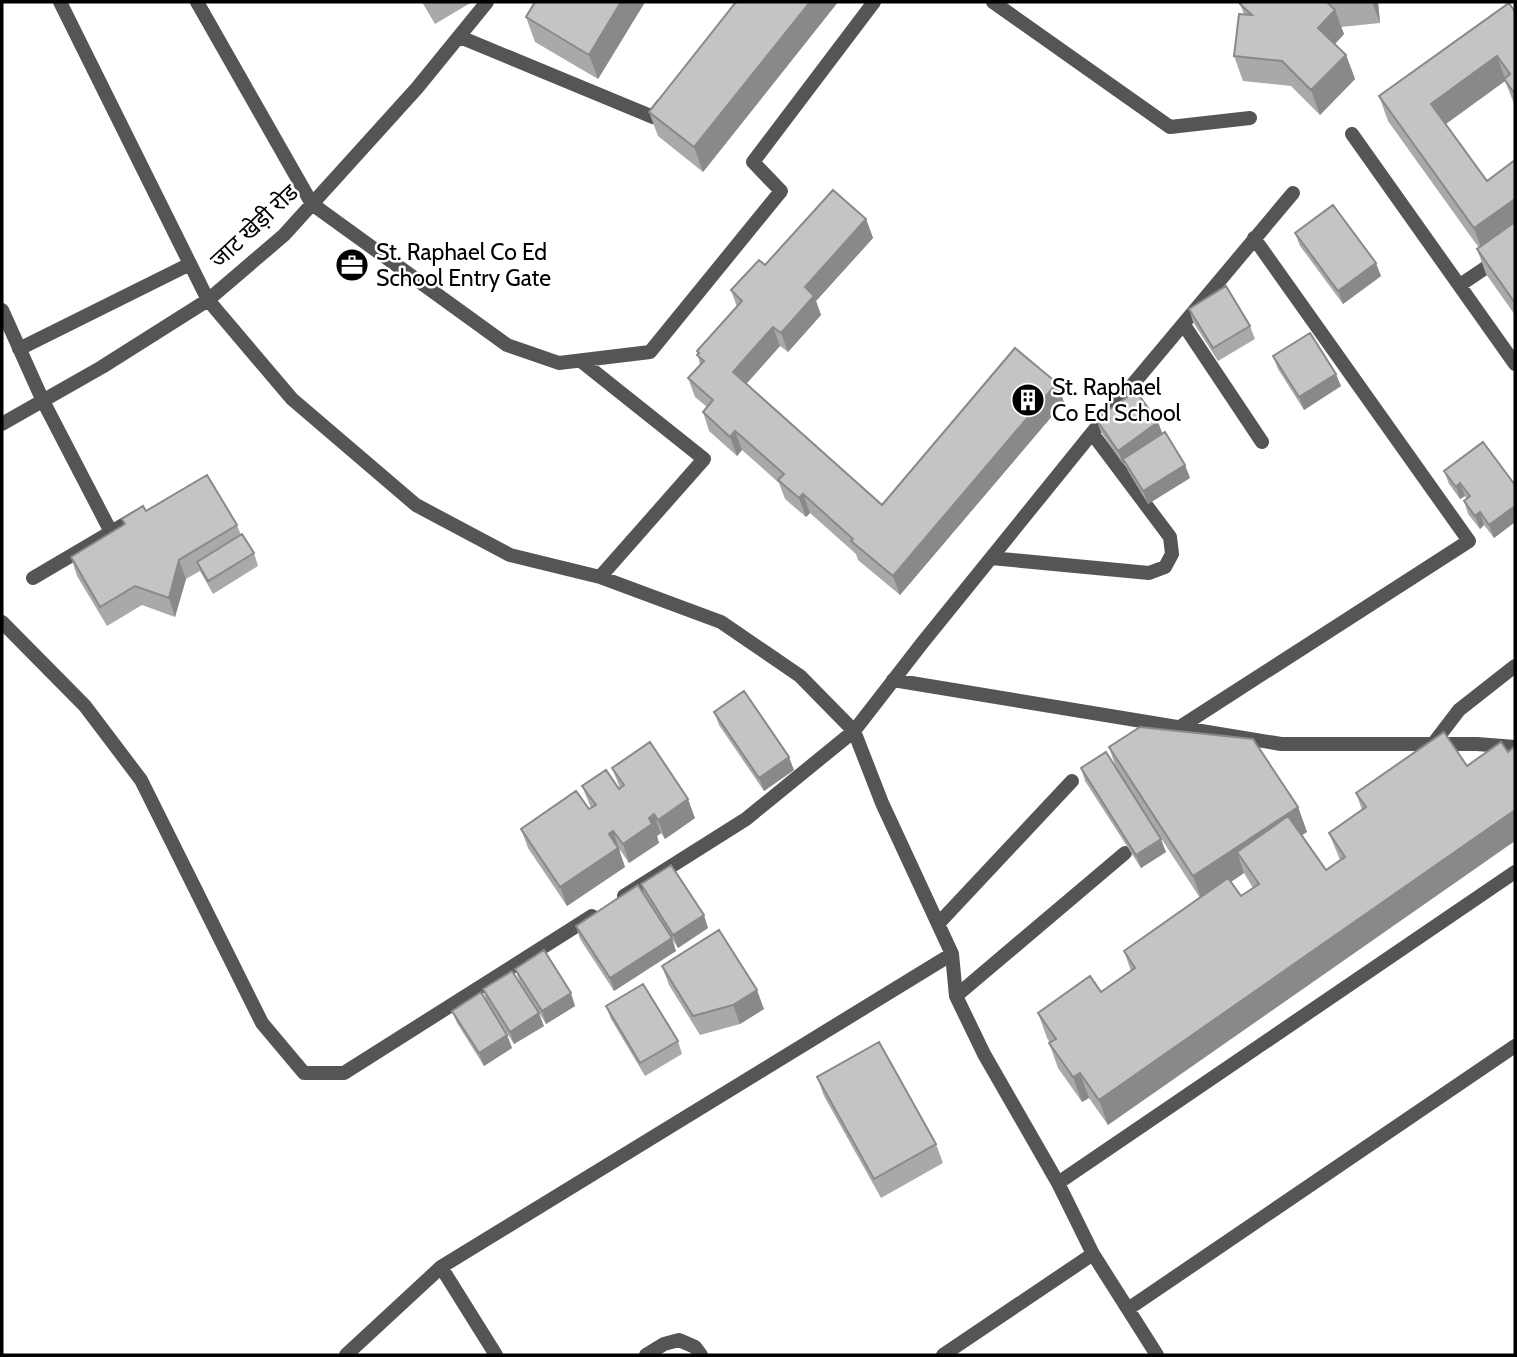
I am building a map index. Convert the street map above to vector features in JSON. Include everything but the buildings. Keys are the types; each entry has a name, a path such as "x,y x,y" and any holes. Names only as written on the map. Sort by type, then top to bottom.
{"street":[{"path":"60,2 208,300 292,399 416,505 510,555 600,577 721,622 800,676 854,731 882,803 952,954 956,996 984,1054 1058,1183 1093,1254 1157,1355"},
{"path":"197,2 312,204 507,345 559,363 650,352 781,191 754,162 874,2"},
{"name":"जाट खेड़ी रोड","path":"2,424 102,367 208,300 284,235 460,37 487,2"},
{"path":"993,2 1170,127 1250,118"},
{"path":"460,37 653,117 669,96"},
{"path":"1352,134 1515,364"},
{"path":"2,622 85,706 141,780 262,1023 304,1073 344,1073 746,819 854,731 1092,433 1293,192"},
{"path":"1180,727 1469,541 1255,238"},
{"path":"1460,285 1515,248"},
{"path":"19,349 190,264"},
{"path":"2,310 43,401 111,532"},
{"path":"1184,325 1262,442"},
{"path":"581,361 705,459 600,577"},
{"path":"991,558 1149,573 1165,567 1172,554 1170,537 1092,433"},
{"path":"33,579 157,505"},
{"path":"1433,744 1459,710 1515,666"},
{"path":"893,680 1281,744 1515,747"},
{"path":"938,924 1072,781"},
{"path":"956,996 1125,853"},
{"path":"1058,1183 1515,872"},
{"path":"346,1355 441,1267 952,954"},
{"path":"1128,1309 1515,1046"},
{"path":"943,1355 1093,1254"},
{"path":"441,1267 496,1355"},
{"path":"646,1355 664,1344 680,1340 695,1347 701,1355"}],"place":[{"name":"St. Raphael Co Ed School Entry Gate","path":"352,265"},
{"name":"St. Raphael Co Ed School","path":"1028,400"}]}
